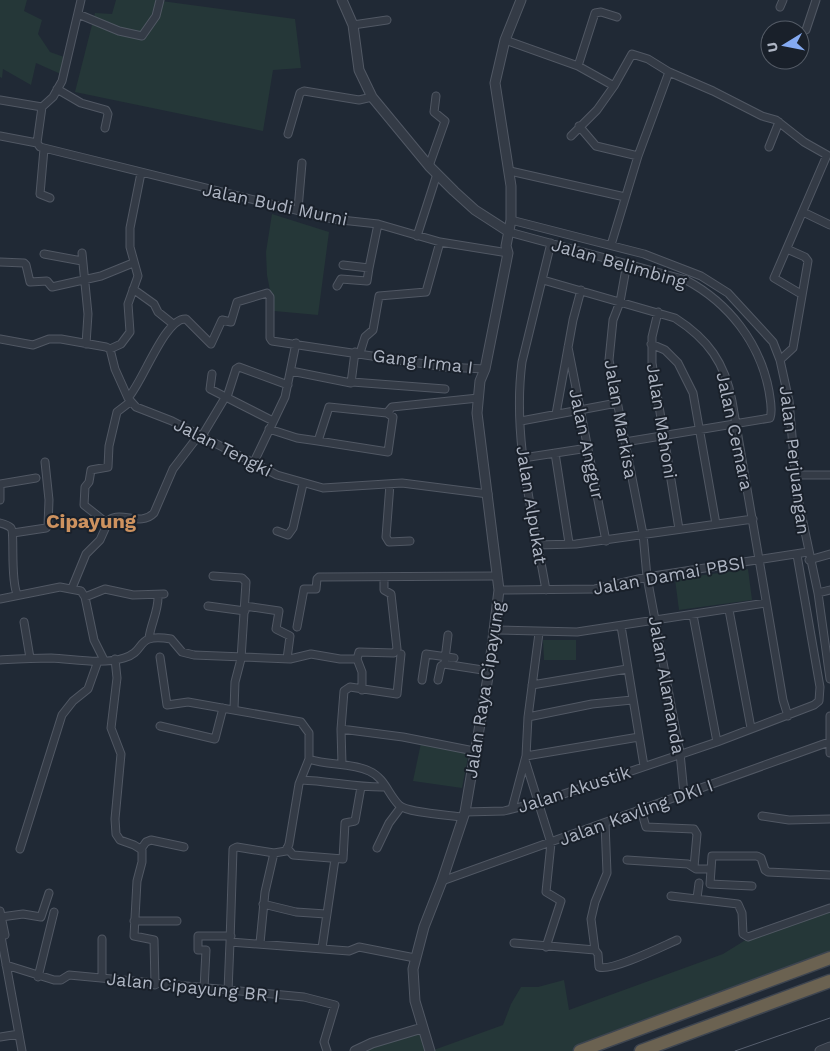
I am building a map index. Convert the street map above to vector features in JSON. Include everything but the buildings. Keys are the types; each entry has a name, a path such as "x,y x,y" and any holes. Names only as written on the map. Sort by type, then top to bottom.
{"highway":[{"path":"580,1051 830,958"},
{"path":"642,1051 830,981"}],"street":[{"path":"37,143 42,107 58,89 65,73 81,0"},
{"path":"78,14 119,30 142,36 156,16 160,0"},
{"path":"342,0 352,25 359,70 372,97 437,174 475,210 499,228 509,232"},
{"name":"Jalan Raya Cipayung","path":"430,1051 422,1028 412,979 415,958 424,927 464,815 489,670 499,590 477,413 478,398 485,369 511,220 510,171 495,83 505,40 521,0"},
{"path":"809,20 816,0"},
{"path":"578,66 595,13 601,12 618,17"},
{"path":"352,25 386,20"},
{"path":"505,40 578,66 614,86"},
{"path":"571,136 597,110 614,86 632,54 648,59 668,72 779,122 798,138 828,156 774,278 801,294"},
{"path":"611,245 638,156 668,72"},
{"path":"58,89 80,103 106,110 108,114 105,128"},
{"path":"288,134 300,93 304,90 359,100 372,97"},
{"path":"429,166 444,124 444,118 433,109 436,96"},
{"path":"0,100 42,107"},
{"path":"769,147 779,122"},
{"path":"579,126 596,146 638,156"},
{"path":"0,136 37,143 44,149 40,190 43,196 50,198"},
{"name":"Jalan Budi Murni","path":"44,149 298,209 332,219 378,224 440,242 505,248"},
{"path":"298,209 302,163"},
{"path":"510,171 625,197"},
{"path":"0,339 32,345 49,338 110,349 121,344 130,332 127,307 138,276 130,247 130,228 141,173"},
{"path":"417,236 437,174"},
{"path":"803,212 830,225"},
{"name":"Jalan Perjuangan","path":"511,220 611,245 661,260 714,283 773,342 780,360 790,406 795,475 809,556 827,637 830,679"},
{"path":"337,286 341,279 367,281 378,224"},
{"path":"499,228 504,235 505,248"},
{"name":"Jalan Belimbing","path":"509,232 686,280 701,288 725,309 748,336 755,348 766,377 772,411 768,419 734,424"},
{"name":"Gang Irma I","path":"358,353 365,337 373,330 379,296 426,292 440,242"},
{"name":"Jalan Alpukat","path":"546,590 523,458 521,421 522,362 544,280 551,243"},
{"name":"Jalan Perjuangan","path":"780,360 793,348 808,261 805,257 787,249"},
{"path":"44,254 82,257 88,314 86,344"},
{"path":"0,262 26,265 30,282 47,281 50,287 116,271 133,263"},
{"name":"Jalan Markisa","path":"627,263 620,302 613,320 609,360 643,534 647,577"},
{"path":"343,265 370,268"},
{"name":"Jalan Cemara","path":"544,280 675,318 687,326 718,358 728,383 760,559 766,603 788,716"},
{"path":"108,524 84,505 85,487 89,482 90,470 108,467 109,446 117,412 136,390 162,339 173,324 158,312 154,304 133,289"},
{"path":"556,414 581,290"},
{"name":"Gang Irma I","path":"173,324 183,318 186,319 211,344 222,320 232,322 237,302 267,293 270,298 270,340 445,367 485,369"},
{"name":"Jalan Mahoni","path":"658,312 652,344 652,363 666,436 679,530"},
{"path":"252,464 285,397 296,343"},
{"path":"652,344 670,355 688,381 693,393 716,524"},
{"name":"Jalan Anggur","path":"568,347 606,540"},
{"path":"110,349 112,362 129,400"},
{"path":"352,382 358,353"},
{"path":"72,588 86,554 100,540 111,518 140,520 150,517 154,513 173,469 201,435 227,397 236,369 239,367 288,386"},
{"path":"291,371 348,384 352,382 444,389"},
{"path":"212,374 209,388 273,420"},
{"path":"385,413 392,407 478,398"},
{"name":"Jalan Tengki","path":"129,400 142,410 230,449 252,464 304,484 323,488 390,484 436,486 488,494"},
{"path":"521,421 617,403"},
{"path":"269,429 297,438 386,453 392,417 385,413 327,408 318,441"},
{"path":"625,442 734,424"},
{"path":"523,458 588,448"},
{"path":"555,453 569,543"},
{"path":"13,533 46,528 48,526 49,500 45,462"},
{"path":"795,475 830,475"},
{"path":"0,500 0,486 36,478"},
{"path":"277,531 288,535 293,528 304,484"},
{"path":"390,484 386,537 389,542 410,541"},
{"path":"537,545 606,540 753,519"},
{"path":"0,524 8,526 13,533 12,574 17,594"},
{"name":"Jalan Damai PBSI","path":"499,590 595,589 647,577 760,559 830,554"},
{"name":"Jalan Akustik","path":"401,807 464,815 512,809 540,802 717,742 816,704 819,702 820,687 797,555"},
{"path":"213,576 242,578 246,582 241,659 235,682 234,709"},
{"path":"297,627 304,589 316,589 318,578 496,576"},
{"name":"Jalan Alamanda","path":"647,577 680,753 684,794"},
{"path":"362,690 362,672 357,659 359,652 394,653 397,649 391,594 384,590 384,578"},
{"path":"0,599 17,594 60,587 81,591 85,597 94,640 101,661 88,689 73,701 62,714 20,849"},
{"path":"85,597 105,589 133,595 161,594 157,614 152,621 149,638"},
{"path":"818,593 830,590"},
{"path":"495,630 539,633 577,632 766,603"},
{"path":"208,606 279,611 276,629 290,636 287,659"},
{"path":"729,610 751,728"},
{"path":"693,615 717,742"},
{"path":"24,622 30,658"},
{"path":"621,626 644,766"},
{"path":"512,809 525,758 528,717 539,633"},
{"path":"438,680 441,666 444,664 448,635"},
{"path":"0,660 30,658 116,660 132,654 144,640 149,638 171,639 186,654 241,659 297,659 311,654 340,659 357,659"},
{"path":"342,764 341,729 344,691 350,686 362,690 397,694 401,654"},
{"path":"422,680 424,656 429,654 454,658"},
{"path":"160,657 166,702 170,704 188,702 301,722 309,733 309,759 302,780 287,848 282,852 274,853 237,847 233,849 228,992"},
{"path":"116,660 117,678 111,728 118,744 121,761 115,826 120,840 141,849"},
{"path":"444,664 489,670"},
{"path":"532,685 627,669"},
{"path":"528,717 592,704 632,700"},
{"path":"160,726 215,739 223,708"},
{"path":"830,716 830,753"},
{"path":"341,729 403,737 474,751"},
{"path":"525,758 639,737"},
{"name":"Jalan Kavling DKI I","path":"442,881 829,742"},
{"path":"525,758 551,842 546,892 561,901 546,946"},
{"path":"309,759 342,764 370,772 381,779 401,807 377,848"},
{"path":"302,780 329,781 361,787 386,786"},
{"path":"287,848 294,855 335,860 343,859 345,856 345,823 355,821 361,787"},
{"path":"641,810 646,827 694,829 697,834 694,867"},
{"path":"762,816 789,820 830,820"},
{"path":"605,823 607,873 595,902 591,920 594,950 598,954 599,967 603,969 677,940"},
{"path":"155,985 154,940 134,937 137,881 142,862 141,849 146,842 151,840 184,847"},
{"path":"260,943 263,904 274,853"},
{"path":"752,886 710,884 712,856 755,855 760,857 764,870 768,872 830,874"},
{"path":"322,948 335,860"},
{"path":"627,860 688,864 694,867 711,869"},
{"path":"697,898 699,883"},
{"path":"22,1051 1,914 23,914 41,918 49,893"},
{"path":"671,896 738,904 742,913 743,934 748,937 830,908"},
{"path":"263,904 296,912 326,914"},
{"path":"38,977 54,912"},
{"path":"134,921 177,921"},
{"path":"0,931 8,966"},
{"path":"204,989 206,950 198,950 198,936 349,951 359,947 415,958"},
{"path":"102,939 102,978"},
{"path":"514,943 594,950"},
{"name":"Jalan Cipayung BR I","path":"8,966 38,977 54,980 61,980 70,975 228,992 304,997 335,1005 324,1042 327,1051"},
{"path":"354,1051 372,1043 422,1028"},
{"path":"0,1037 19,1034"},
{"path":"820,1051 830,1047"}],"shaded area":[{"path":"0,0 27,0 24,11 42,20 38,34 50,52 67,58 63,75 36,63 31,85 3,69 2,78 0,77"},
{"path":"116,0 154,0 295,19 301,68 273,70 263,131 75,92 95,13 112,14"},
{"path":"272,214 329,232 318,315 274,311 267,275 266,252"},
{"path":"748,569 752,600 679,610 675,579"},
{"path":"543,640 576,640 576,660 544,660"},
{"path":"421,743 469,752 462,788 413,781"},
{"path":"830,908 830,958 580,1051 431,1051 503,1025 511,1004 521,987 538,987 564,980 569,1010 723,954 752,936"},
{"path":"422,1028 430,1051 354,1051"}],"tram line":[{"path":"735,1051 830,1018"}],"district":[{"name":"Cipayung","path":"91,521"}]}
